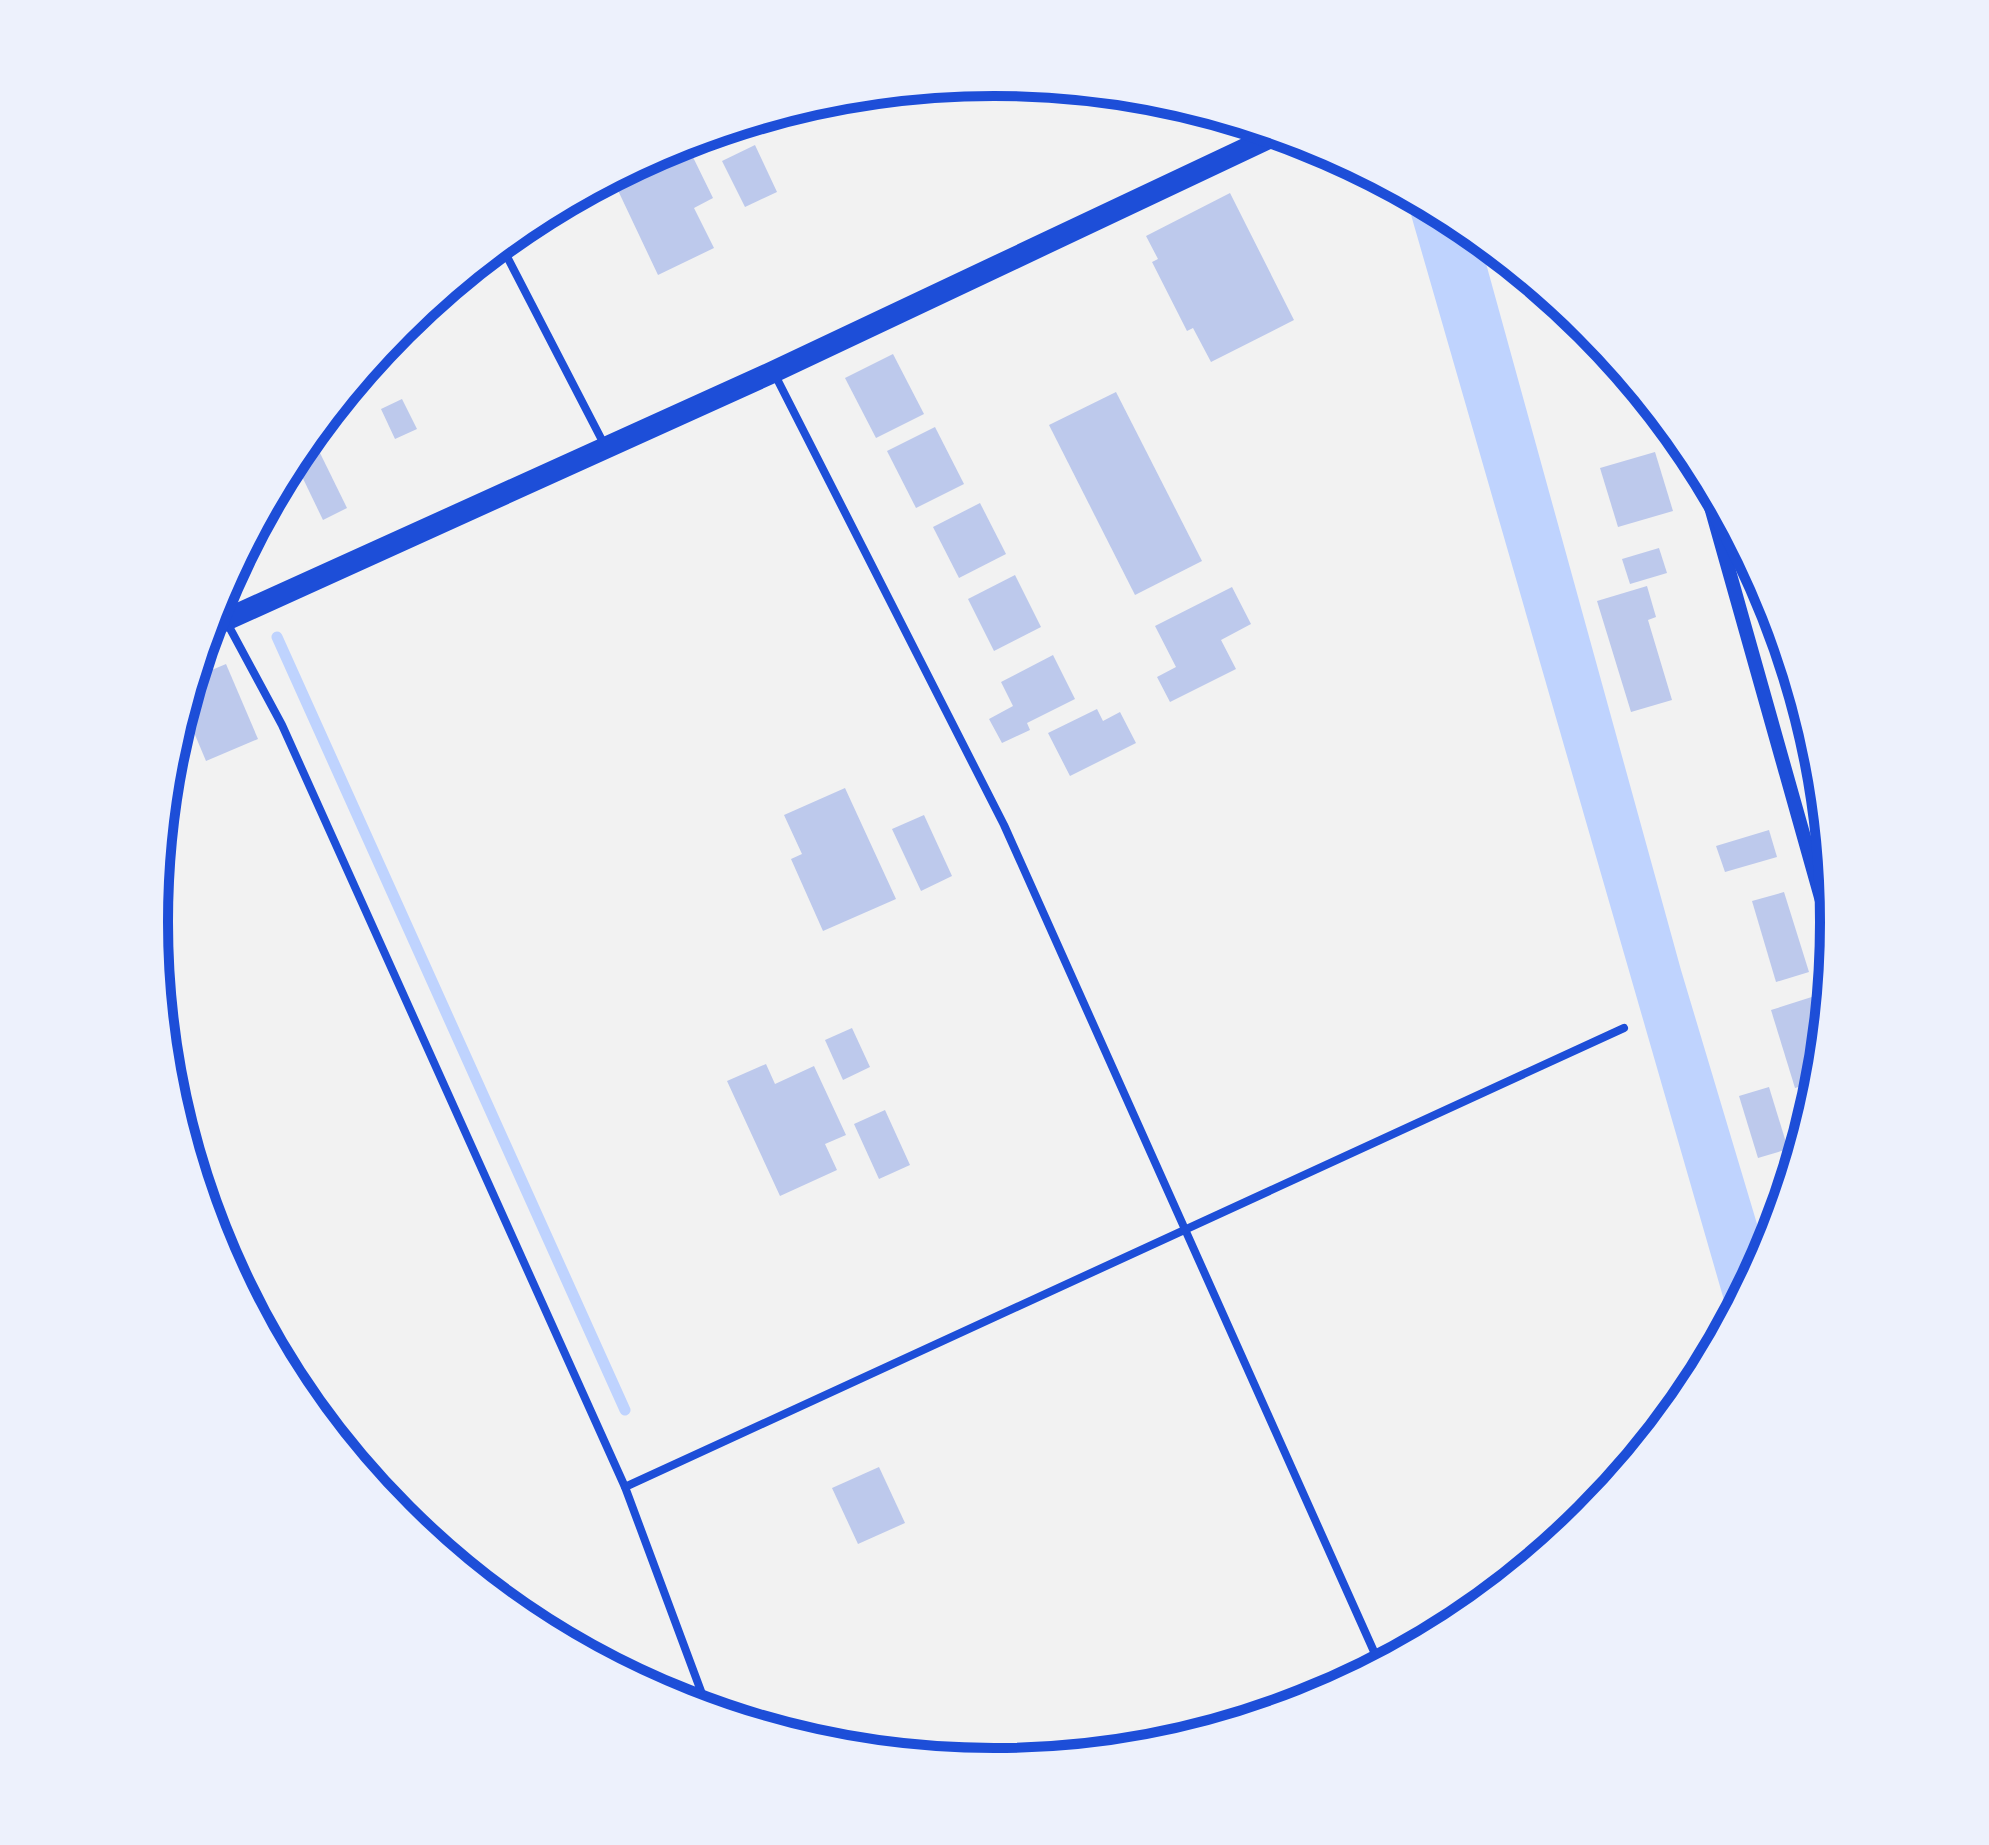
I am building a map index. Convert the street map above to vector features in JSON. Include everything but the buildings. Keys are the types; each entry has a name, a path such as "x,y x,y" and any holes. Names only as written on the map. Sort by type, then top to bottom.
{"highway":[{"path":"226,621 773,372 1262,141"}],"street":[{"path":"507,256 606,446"},
{"path":"773,372 1004,825 1376,1655"},
{"path":"1713,515 1820,894"},
{"path":"222,630 282,725 625,1487 702,1695"},
{"path":"625,1487 1624,1028"}],"water":[{"path":"1409,208 1484,257 1681,970 1760,1234 1726,1307"}],"waterway":[{"path":"277,637 625,1410"}]}
